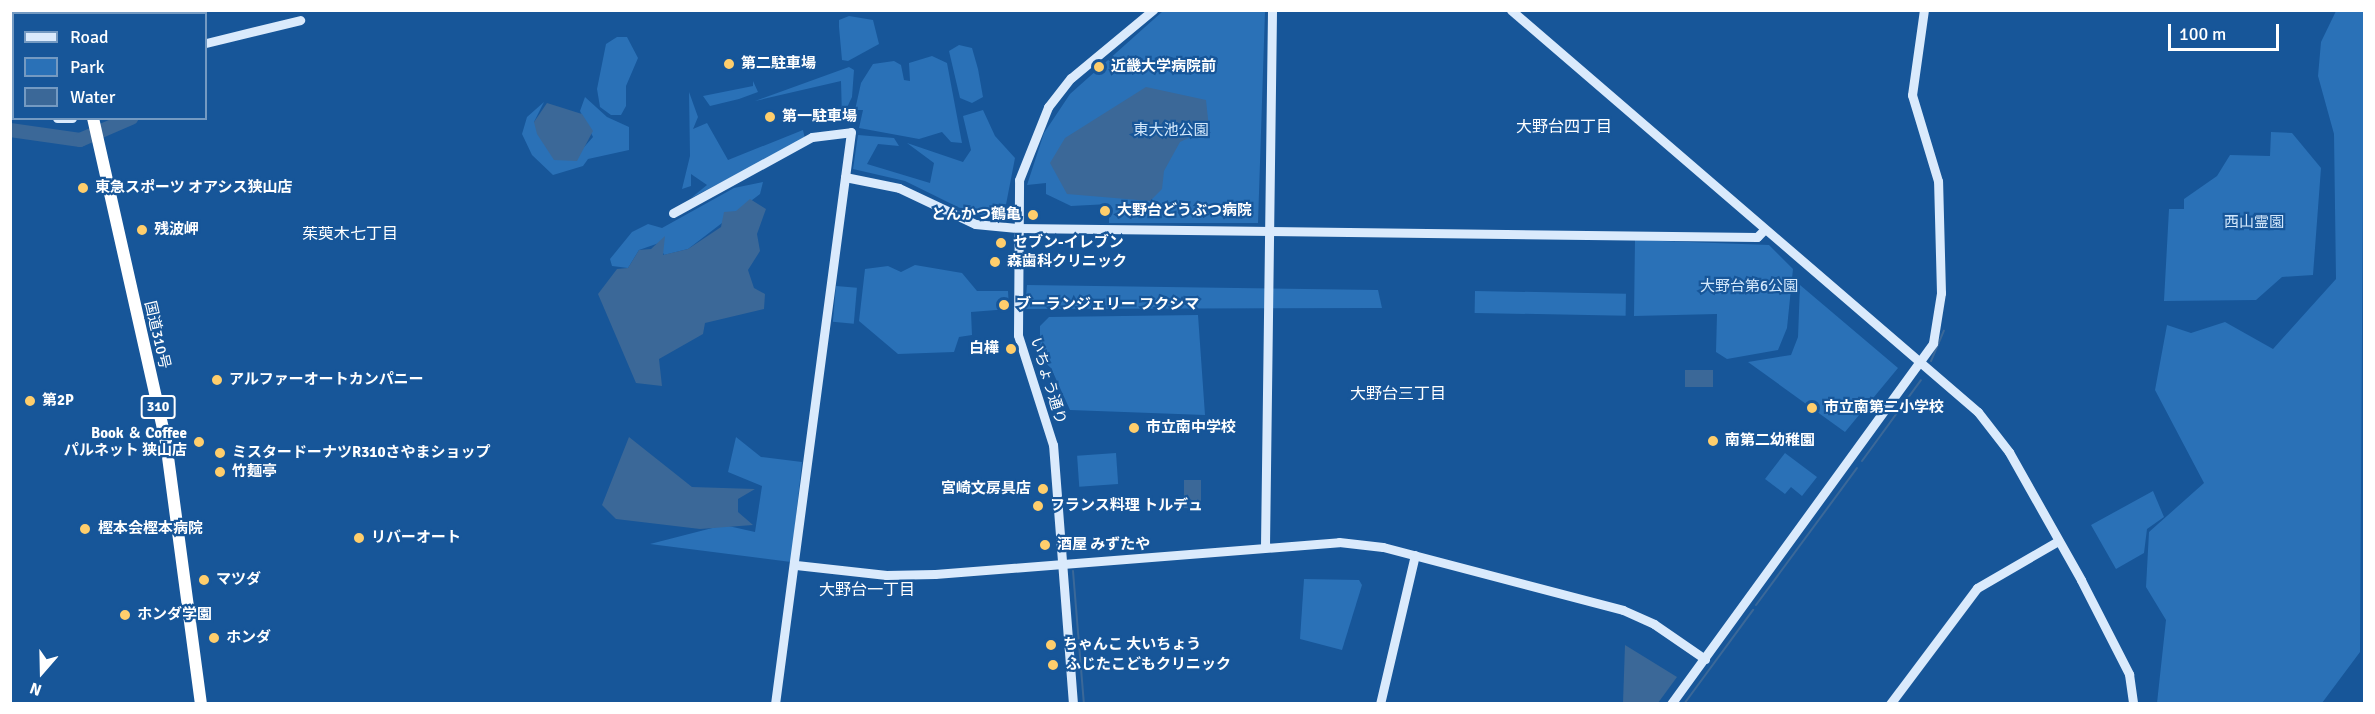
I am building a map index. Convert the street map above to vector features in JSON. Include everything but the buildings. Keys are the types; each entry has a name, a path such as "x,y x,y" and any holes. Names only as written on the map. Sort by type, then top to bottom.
{"highway":[{"name":"国道310号","path":"94,120 166,442 201,704"}],"street":[{"name":"いちょう通り","path":"1073,704 1053,445 1018,335 1019,180 1048,107 1071,78 1152,10"},
{"path":"1265,546 1272,10"},
{"path":"1511,10 1978,412 2009,453 2129,674 2133,704"},
{"path":"1671,704 1920,362 1939,323 1941,293 1938,181 1912,95 1924,10"},
{"path":"207,43 300,21"},
{"path":"673,213 812,137 851,132 796,565 775,704"},
{"path":"845,177 899,188 975,224 1017,228 1268,229 1756,237 1764,230"},
{"path":"1890,704 1977,588 2058,541"},
{"path":"796,565 885,575 1339,542 1415,555 1623,610 1653,624 1705,659"},
{"path":"1380,704 1415,555"}],"green space":[{"name":"東大池公園","path":"1163,11 1265,11 1258,223 1109,223 1109,204 1071,206 1046,194 1046,183 1027,185 1044,133 1070,94"},
{"path":"2336,11 2364,11 2360,652 2322,703 2157,703 2166,620 2146,587 2149,532 2204,483 2155,390 2167,325 2191,333 2225,322 2273,349 2336,279 2334,134 2318,76 2321,42"},
{"path":"849,16 873,20 879,44 848,61 842,60 839,20"},
{"path":"617,37 627,37 638,58 626,86 626,106 621,115 611,115 600,107 597,89 606,44"},
{"path":"959,45 972,48 978,69 983,97 972,103 960,98 949,51"},
{"path":"932,56 947,63 962,143 951,142 942,132 919,139 859,128 863,110 855,110 861,83 873,64 894,61 901,65 904,80 910,81 909,63"},
{"path":"849,67 854,70 852,97 842,118 841,81 755,101"},
{"path":"753,81 758,92 739,99 710,106 703,96 753,86"},
{"path":"689,92 698,117 693,129 707,123 728,160 803,130 805,139 691,198 707,185 691,174 691,186 682,189 690,156"},
{"path":"585,97 607,117 629,127 629,150 588,159 583,166 553,175 532,155 522,134 527,117 544,102 534,122 578,154 593,137 580,111"},
{"path":"983,110 995,136 1015,158 1003,220 974,215 905,181 853,169 858,135 894,138 899,146 878,144 867,164 930,183 934,163 907,143 963,162 971,150 963,116"},
{"name":"西山霊園","path":"2271,132 2292,133 2321,168 2313,275 2282,277 2256,300 2164,301 2169,209 2184,209 2184,199 2217,176 2230,155 2270,156"},
{"path":"763,182 760,194 688,249 664,255 659,243 639,250 628,268 612,266 610,259 632,232 648,224 662,228 734,188"},
{"name":"大野台第6公園","path":"1635,240 1769,245 1793,269 1787,328 1778,350 1727,359 1716,352 1717,314 1634,316"},
{"path":"915,265 962,273 977,291 1008,291 1009,309 971,312 972,335 959,337 954,352 898,354 859,321 865,269 888,266 901,272"},
{"path":"1027,285 1378,290 1382,308 1025,309"},
{"path":"1800,285 1898,368 1845,432 1748,362 1791,355 1798,337"},
{"path":"836,286 857,288 854,324 833,322"},
{"path":"1475,291 1626,294 1626,316 1475,313"},
{"path":"1198,315 1205,415 1070,410 1051,368 1040,358 1040,326 1049,317"},
{"path":"736,437 761,457 802,462 791,562 650,544 724,525 755,532 762,486 728,472"},
{"path":"1116,453 1118,484 1079,487 1077,456"},
{"path":"1785,453 1817,477 1802,496 1791,487 1785,494 1765,479"},
{"path":"2153,491 2164,517 2147,529 2144,553 2116,569 2091,525"},
{"path":"1304,579 1359,580 1362,585 1342,650 1300,639"}],"water":[{"path":"1146,87 1206,100 1209,128 1180,142 1164,171 1162,189 1150,201 1067,194 1050,163 1065,138"},
{"path":"547,103 582,114 593,131 577,161 554,160 537,134 534,122"},
{"path":"750,199 766,209 757,234 760,251 748,270 754,288 765,294 764,309 705,323 703,334 659,359 662,386 636,383 598,294 617,269 628,268 639,250 651,249 665,236 663,255 688,249 721,227 724,212 736,211"},
{"path":"1685,370 1713,370 1713,387 1685,387"},
{"path":"629,437 692,487 755,489 738,499 738,512 753,525 700,529 616,519 602,505"},
{"path":"1184,480 1201,480 1201,508 1184,508"},
{"path":"1625,645 1677,677 1658,703 1623,703"}],"waterway":[{"path":"10,130 80,140 126,120"},
{"path":"1931,361 1944,331"},
{"path":"1862,461 1921,380"},
{"path":"1756,605 1857,468"},
{"path":"1073,571 1084,704"},
{"path":"1684,704 1753,610"}],"place":[{"name":"第二駐車場","path":"729,64"},
{"name":"近畿大学病院前","path":"1099,67"},
{"name":"第一駐車場","path":"770,117"},
{"name":"東急スポーツ オアシス狭山店","path":"83,188"},
{"name":"大野台どうぶつ病院","path":"1105,211"},
{"name":"とんかつ鶴亀","path":"1033,215"},
{"name":"残波岬","path":"142,230"},
{"name":"セブン-イレブン","path":"1001,243"},
{"name":"森歯科クリニック","path":"995,262"},
{"name":"ブーランジェリー フクシマ","path":"1004,305"},
{"name":"白樺","path":"1011,349"},
{"name":"アルファーオートカンパニー","path":"217,380"},
{"name":"第2P","path":"30,401"},
{"name":"市立南第二小学校","path":"1812,408"},
{"name":"市立南中学校","path":"1134,428"},
{"name":"南第二幼稚園","path":"1713,441"},
{"name":"Book ＆ Coffee パルネット 狭山店","path":"199,442"},
{"name":"ミスタードーナツR310さやまショップ","path":"220,453"},
{"name":"竹麺亭","path":"220,472"},
{"name":"宮崎文房具店","path":"1043,489"},
{"name":"フランス料理 トルデュ","path":"1038,506"},
{"name":"樫本会樫本病院","path":"85,529"},
{"name":"リバーオート","path":"359,538"},
{"name":"酒屋 みずたや","path":"1045,545"},
{"name":"マツダ","path":"204,580"},
{"name":"ホンダ学園","path":"125,615"},
{"name":"ホンダ","path":"214,638"},
{"name":"ちゃんこ 大いちょう","path":"1051,645"},
{"name":"ふじたこどもクリニック","path":"1053,665"}],"district":[{"name":"大野台四丁目","path":"1564,127"},
{"name":"茱萸木七丁目","path":"350,234"},
{"name":"大野台三丁目","path":"1398,394"},
{"name":"大野台一丁目","path":"867,590"}]}
